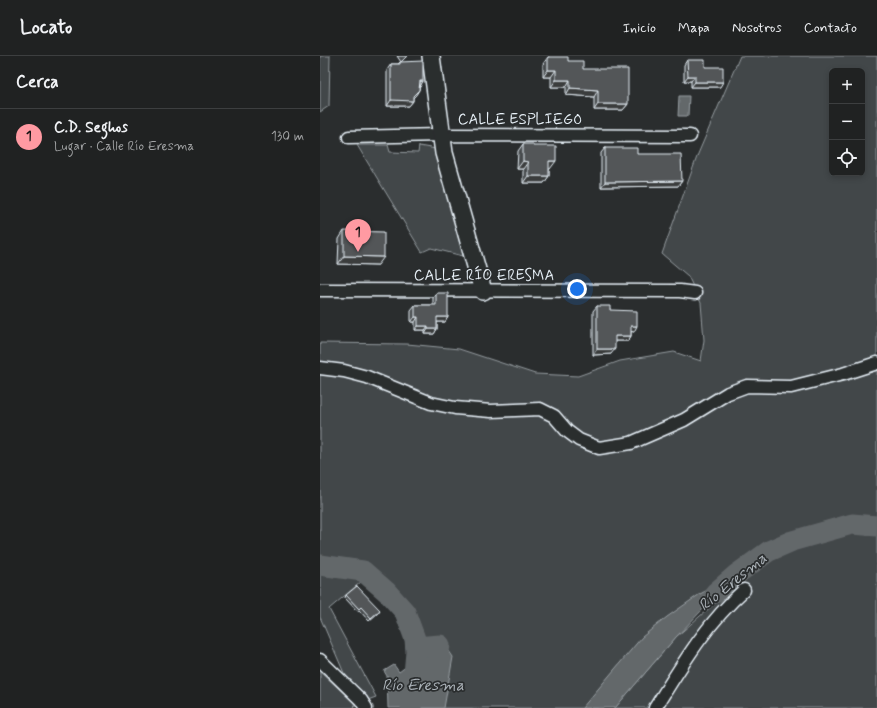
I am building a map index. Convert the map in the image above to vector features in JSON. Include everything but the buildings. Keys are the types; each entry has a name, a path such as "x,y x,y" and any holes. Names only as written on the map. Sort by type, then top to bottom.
{"street":[{"path":"431,56 444,153 482,290"},
{"name":"CALLE ESPLIEGO","path":"349,137 441,135 690,136"},
{"name":"CALLE RÍO ERESMA","path":"320,290 680,291 695,293"},
{"path":"320,368 344,371 367,378 431,403 455,408 491,412 540,409 554,416 567,431 579,440 599,448 631,443 684,420 728,393 747,386 791,387 843,374 877,363"},
{"path":"655,708 700,637 744,590"},
{"path":"320,660 361,700 366,708"}],"shaded area":[{"path":"320,56 330,56 329,106 320,112"},
{"path":"740,56 877,56 877,708 615,708 676,637 746,576 798,539 769,551 737,574 598,708 411,708 416,658 414,638 411,628 404,635 399,615 378,584 368,576 329,609 376,697 365,701 344,673 320,617 320,343 407,344 459,349 535,374 578,376 620,361 674,352 701,361 704,340 701,303 688,276 662,254 698,154"},
{"path":"357,145 388,145 390,152 418,153 419,146 436,149 463,256 431,248 422,252"},
{"path":"320,671 354,703 355,708 320,708"}],"water":[{"path":"679,96 689,96 688,116 678,116"},
{"name":"Río Eresma","path":"737,574 676,637 615,708 582,708 642,637 700,594"},
{"name":"Río Eresma","path":"449,651 453,657 444,708 388,708 387,676 384,671 394,665 399,672 411,663 409,653"}],"waterway":[{"name":"Río Eresma","path":"715,593 737,574 769,551 792,541 852,524 877,526"},
{"name":"Río Eresma","path":"320,565 363,571 387,592 405,612 415,639 416,652 411,708"},
{"path":"416,647 440,645 437,665 428,677"}],"place":[{"name":"C.D. Seghos","path":"358,252"}]}
